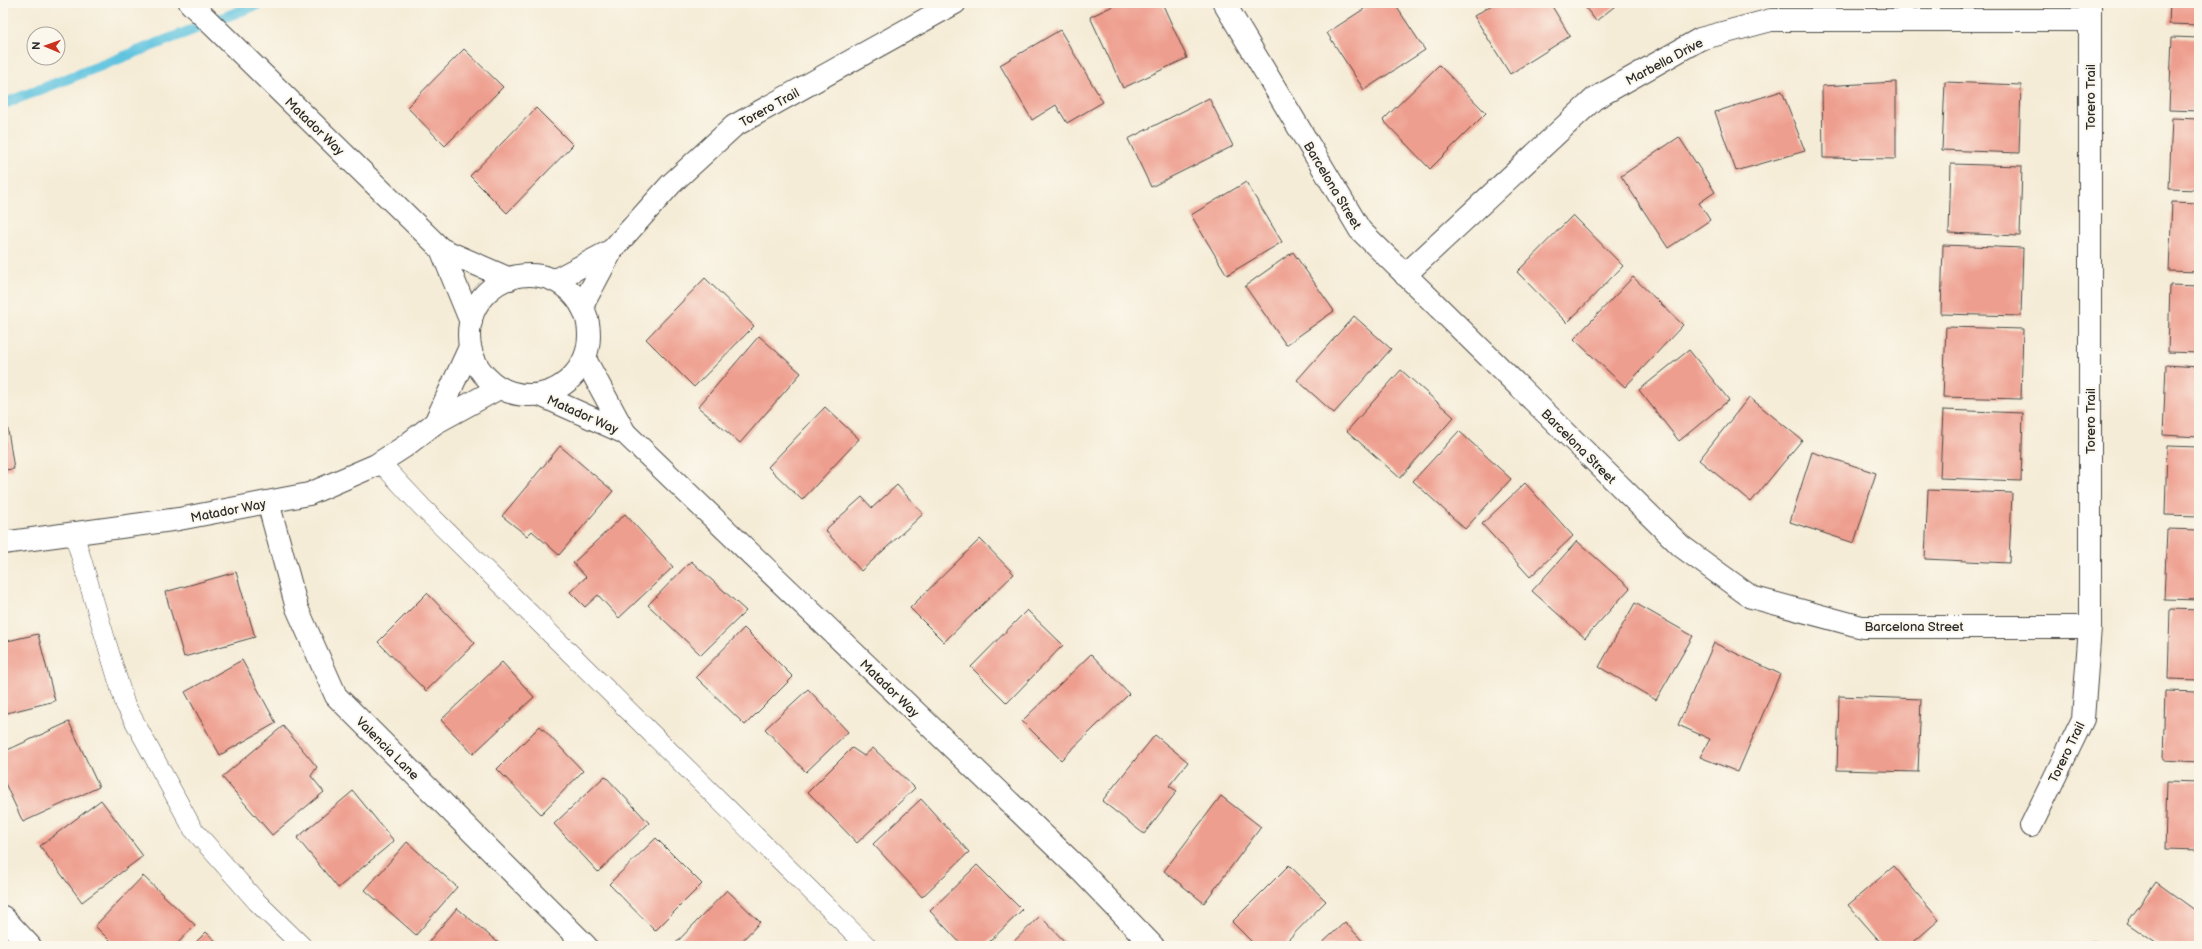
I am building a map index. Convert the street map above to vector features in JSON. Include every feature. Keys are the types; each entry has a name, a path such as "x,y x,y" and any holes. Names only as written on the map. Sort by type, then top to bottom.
{"street":[{"name":"Matador Way","path":"190,3 441,249 510,279"},
{"name":"Torero Trail","path":"582,306 612,250 671,184 734,126 955,3"},
{"name":"Barcelona Street","path":"1224,3 1360,230 1681,546 1751,597 1862,627 2090,626"},
{"name":"Torero Trail","path":"2031,826 2083,719 2090,626 2090,11"},
{"name":"Marbella Drive","path":"1405,275 1594,99 1700,40 1771,20 2090,11"},
{"name":"Matador Way","path":"441,249 470,322"},
{"name":"Torero Trail","path":"555,280 612,250"},
{"path":"519,275 555,280 573,293 582,306 590,332 585,359 570,380 540,395 517,394 499,388 478,368 470,347 470,322 477,305 493,287 519,275"},
{"name":"Matador Way","path":"435,423 470,347"},
{"name":"Matador Way","path":"585,359 625,432 1081,871 1153,946"},
{"name":"Matador Way","path":"3,544 179,519 309,494 380,462 404,447 435,423 499,388"},
{"name":"Matador Way","path":"540,395 625,432"},
{"name":"Valencia Lane","path":"268,502 297,608 336,696 586,946"},
{"path":"3,917 30,946"}],"lane":[{"path":"380,462 434,518 867,946"},
{"path":"74,534 125,704 193,828 257,902 302,946"}],"building":[{"path":"1119,3 1162,3 1187,58 1123,88 1090,17"},
{"path":"1373,3 1394,3 1425,50 1364,90 1327,33"},
{"path":"1495,3 1550,3 1570,36 1510,74 1474,16"},
{"path":"1582,3 1619,3 1596,21"},
{"path":"2170,3 2199,3 2199,25 2169,24"},
{"path":"1060,30 1103,102 1067,123 1056,105 1032,120 1000,65"},
{"path":"2172,37 2199,38 2199,111 2169,110"},
{"path":"464,49 503,87 445,146 407,107"},
{"path":"1439,65 1486,113 1430,169 1383,120"},
{"path":"1896,82 1896,159 1823,158 1822,86"},
{"path":"1945,82 2021,85 2019,153 1942,150"},
{"path":"1782,91 1805,151 1736,171 1715,112"},
{"path":"1209,98 1233,146 1151,187 1128,139"},
{"path":"536,108 573,145 507,213 470,176"},
{"path":"2172,118 2199,119 2199,190 2169,189"},
{"path":"1679,137 1715,192 1699,203 1710,220 1668,248 1621,176"},
{"path":"1951,164 2022,166 2020,236 1949,233"},
{"path":"1246,182 1282,242 1227,275 1191,215"},
{"path":"2172,202 2199,203 2199,272 2169,271"},
{"path":"1573,215 1623,266 1567,323 1517,272"},
{"path":"1943,245 2023,248 2021,316 1941,314"},
{"path":"1293,252 1334,311 1286,345 1245,286"},
{"path":"1633,277 1683,325 1625,387 1574,339"},
{"path":"705,278 754,326 694,387 646,339"},
{"path":"2170,285 2199,286 2199,353 2168,352"},
{"path":"1354,316 1391,349 1334,413 1297,380"},
{"path":"1946,327 2023,329 2021,399 1943,397"},
{"path":"759,336 801,373 740,443 698,407"},
{"path":"1689,350 1729,400 1679,441 1639,390"},
{"path":"2166,365 2199,367 2199,437 2163,435"},
{"path":"1401,370 1454,417 1400,478 1347,431"},
{"path":"1749,397 1802,440 1751,502 1699,460"},
{"path":"4,405 14,469 3,470 3,406"},
{"path":"825,407 859,439 802,500 768,467"},
{"path":"1943,410 2023,413 2021,481 1940,478"},
{"path":"1459,431 1511,479 1465,529 1413,481"},
{"path":"560,446 613,491 559,555 532,531 527,536 502,516"},
{"path":"2167,446 2199,447 2199,516 2165,515"},
{"path":"1812,452 1876,473 1854,543 1790,522"},
{"path":"1525,483 1573,536 1530,577 1482,524"},
{"path":"897,485 923,514 861,571 825,530 862,497 872,508"},
{"path":"1928,490 2012,493 2009,563 1925,559"},
{"path":"625,514 673,567 619,618 598,595 585,607 570,592 586,577 573,563"},
{"path":"2167,529 2199,530 2199,600 2164,599"},
{"path":"980,539 1014,574 944,642 910,608"},
{"path":"1577,541 1630,588 1585,638 1532,591"},
{"path":"691,561 746,611 701,655 648,605"},
{"path":"236,572 255,637 184,657 165,592"},
{"path":"427,593 475,643 426,691 378,642"},
{"path":"1635,603 1693,636 1656,700 1599,667"},
{"path":"2170,609 2199,610 2199,680 2168,679"},
{"path":"1027,610 1063,645 1007,703 971,667"},
{"path":"744,628 793,677 745,725 696,677"},
{"path":"38,634 55,701 3,714 3,642"},
{"path":"1714,643 1780,674 1738,772 1700,757 1710,739 1678,725"},
{"path":"1091,654 1129,694 1061,760 1022,721"},
{"path":"242,660 276,723 220,755 185,692"},
{"path":"502,662 534,697 473,754 441,720"},
{"path":"808,689 848,732 806,772 765,729"},
{"path":"2165,691 2199,692 2199,762 2163,760"},
{"path":"1839,696 1921,699 1918,772 1837,770"},
{"path":"69,722 99,787 23,822 3,779 3,752"},
{"path":"283,726 317,767 311,776 324,792 272,835 222,777"},
{"path":"540,726 583,771 541,814 497,769"},
{"path":"1155,735 1188,762 1169,786 1177,791 1144,834 1102,801"},
{"path":"852,748 864,756 873,748 915,788 857,843 808,792"},
{"path":"605,776 649,823 598,872 554,824"},
{"path":"2167,781 2199,782 2199,850 2165,849"},
{"path":"353,791 394,841 338,888 297,838"},
{"path":"1221,796 1261,827 1204,903 1164,871"},
{"path":"921,799 969,852 922,897 873,844"},
{"path":"101,800 143,856 82,902 40,846"},
{"path":"656,838 702,884 655,931 609,884"},
{"path":"407,842 457,887 416,935 365,890"},
{"path":"977,865 1022,910 985,946 963,946 930,911"},
{"path":"1289,865 1326,901 1282,946 1256,946 1232,922"},
{"path":"1894,866 1939,920 1909,946 1884,946 1848,905"},
{"path":"143,876 195,925 175,946 115,946 95,926"},
{"path":"2156,882 2199,913 2199,946 2160,946 2127,923"},
{"path":"727,890 760,922 737,946 673,946"},
{"path":"457,908 502,946 425,946"},
{"path":"1040,916 1069,946 1009,946"},
{"path":"1345,922 1367,946 1319,946"},
{"path":"206,932 221,946 192,946"},
{"path":"2095,942 2095,946 2051,946 2051,945"}],"waterway":[{"path":"3,104 261,3"}]}
